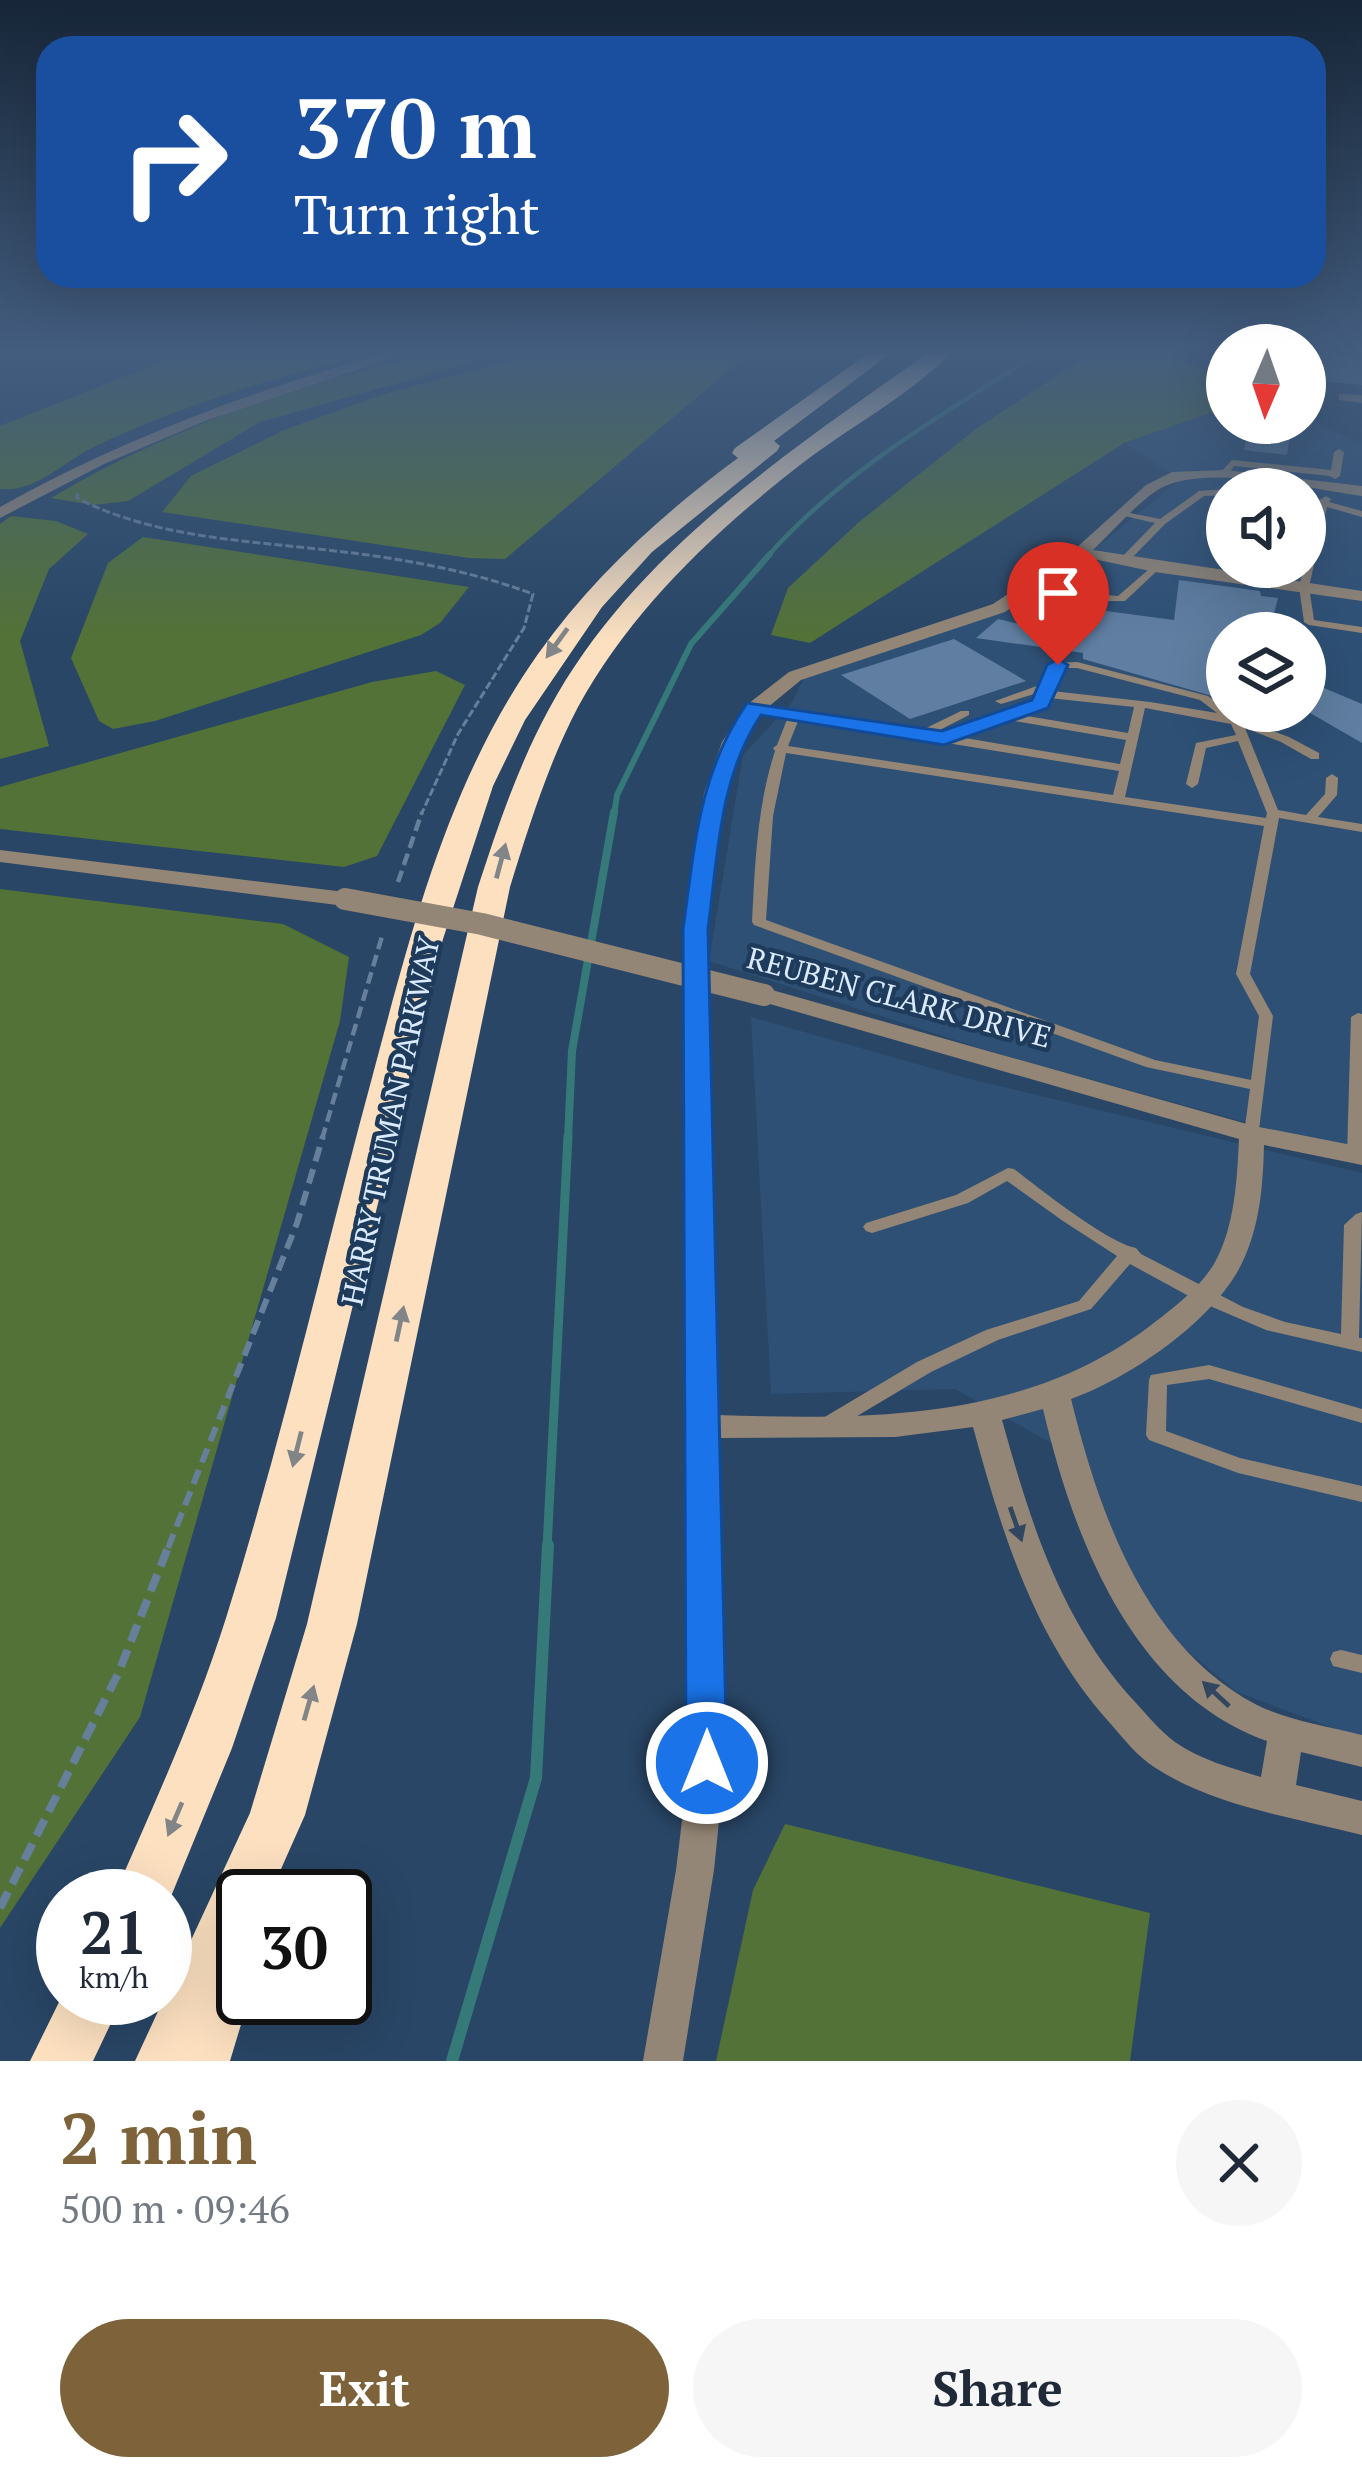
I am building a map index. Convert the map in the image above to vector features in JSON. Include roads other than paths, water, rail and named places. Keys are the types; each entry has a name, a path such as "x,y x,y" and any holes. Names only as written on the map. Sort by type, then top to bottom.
{"highway":[{"path":"634,555 705,484 751,446"},
{"name":"HARRY TRUMAN PARKWAY","path":"153,1869 205,1748 250,1618 457,833 497,742 538,671 583,609 634,555 715,485 771,446"},
{"name":"HARRY TRUMAN PARKWAY","path":"166,2061 277,1816 361,1507 486,923 507,836 525,789 572,692 623,614 709,524 813,446"},
{"path":"260,1869 277,1816"},
{"path":"200,2061 216,2010"},
{"path":"62,2061 80,2025"}],"street":[{"path":"0,513 132,446"},
{"path":"663,2061 695,1870 707,1763 706,1426 695,929 714,793 732,742 755,708 795,676 975,618 1081,552 1162,481 1188,473 1206,474"},
{"path":"1326,488 1362,490"},
{"path":"1081,552 1206,574"},
{"path":"1310,588 1362,596"},
{"name":"REUBEN CLARK DRIVE","path":"0,856 345,899 482,924 764,995 1252,1134 1359,1155"},
{"path":"706,1426 818,1430 933,1423 1055,1395 1157,1340 1229,1264 1248,1210 1252,1134"},
{"path":"1055,1395 1074,1482 1121,1588 1165,1647 1233,1709 1362,1751"},
{"path":"984,1411 1014,1521 1058,1630 1101,1693 1168,1758 1362,1817"},
{"path":"1276,1794 1287,1730"}],"lane":[{"path":"1326,503 1339,452"},
{"path":"1326,490 1330,488"},
{"path":"1330,488 1362,514"},
{"path":"1123,561 1162,522 1206,490"},
{"path":"1123,513 1162,522"},
{"path":"1107,598 1121,598 1155,567"},
{"path":"1032,586 1079,594"},
{"path":"1304,588 1309,622 1362,630"},
{"path":"944,738 1041,704 1058,665 1077,665 1206,699"},
{"path":"1001,701 1047,689 1206,716"},
{"path":"1118,800 1140,706"},
{"path":"755,708 1125,768"},
{"path":"894,762 915,732 965,713"},
{"path":"795,715 779,748 762,839 759,922 1151,1064 1258,1086"},
{"path":"1010,717 1132,737"},
{"path":"1240,732 1272,818 1244,974 1266,1016 1252,1134"},
{"path":"1270,732 1315,756"},
{"path":"1192,784 1200,746 1242,737"},
{"path":"779,748 1118,800 1362,828"},
{"path":"1309,819 1331,795 1332,778"},
{"path":"1358,1017 1359,1155"},
{"path":"872,1228 962,1198 1008,1173 1203,1296 1276,1326 1356,1343 1352,1225 1362,1218"},
{"path":"818,1430 924,1367 992,1336 1085,1305 1130,1252"},
{"path":"1362,1416 1209,1372 1158,1380 1156,1435 1238,1466 1362,1494"}],"waterway":[{"path":"767,557 829,497 895,446"},
{"path":"614,815 617,795 691,644 770,554"},
{"path":"568,1139 572,1051 614,812"},
{"path":"547,1548 568,1136"},
{"path":"452,2061 536,1778 548,1545"}]}
